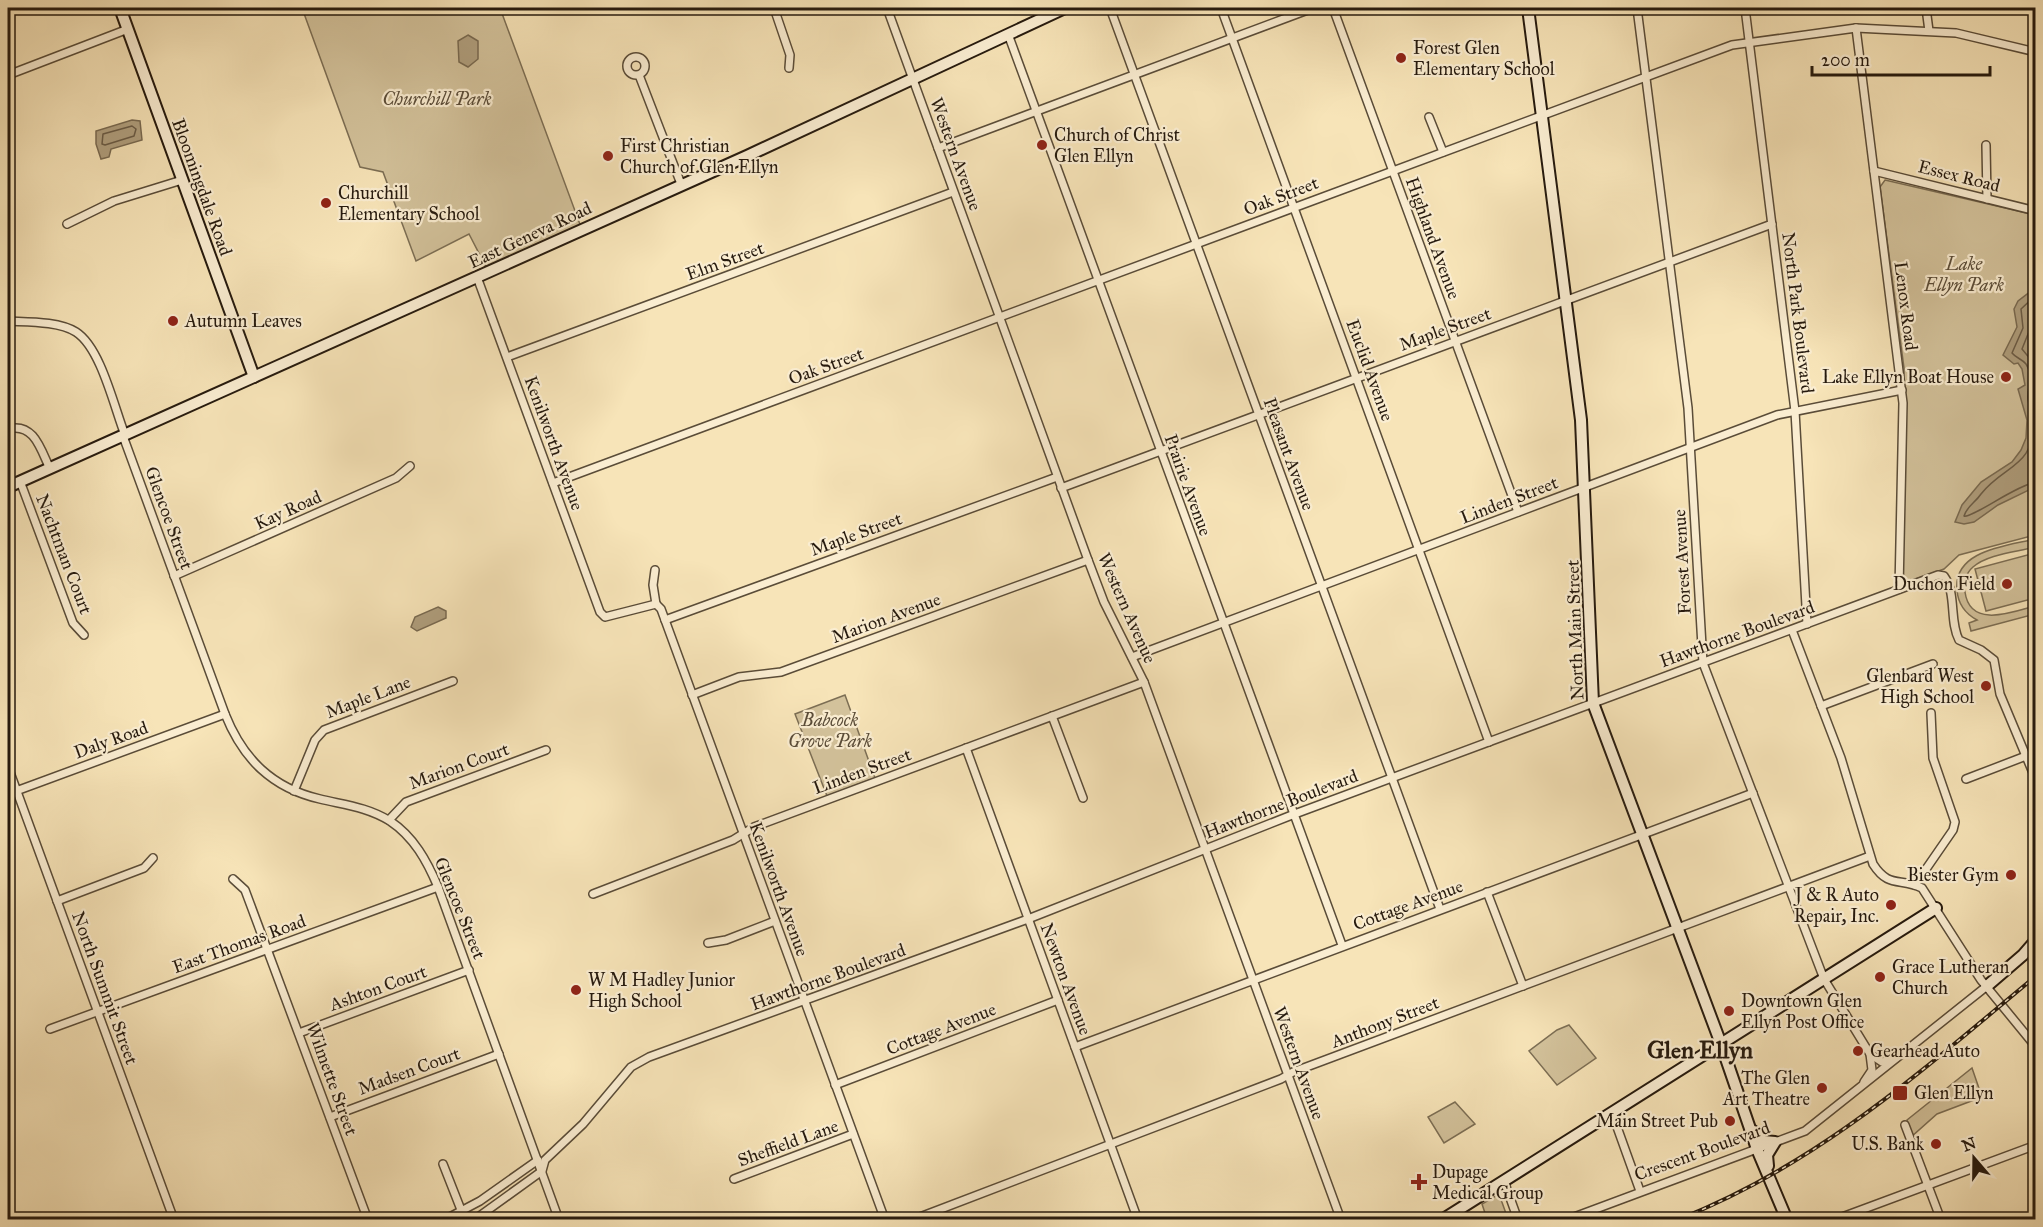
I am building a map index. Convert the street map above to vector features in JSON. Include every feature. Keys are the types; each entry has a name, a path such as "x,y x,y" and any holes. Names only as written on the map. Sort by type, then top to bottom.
{"street":[{"name":"Bloomingdale Road","path":"120,8 254,377"},
{"path":"774,8 789,49 789,68"},
{"name":"Western Avenue","path":"887,8 1088,560 1104,602 1144,682 1341,1220"},
{"name":"East Geneva Road","path":"8,487 477,277 1065,8"},
{"name":"Pleasant Avenue","path":"1110,8 1440,909"},
{"name":"Euclid Avenue","path":"1221,8 1489,742"},
{"path":"938,148 1313,8"},
{"name":"Highland Avenue","path":"1333,8 1518,512"},
{"name":"North Main Street","path":"1528,8 1580,407 1586,487 1593,703 1753,1131 1757,1149 1768,1170 1787,1220"},
{"name":"Forest Avenue","path":"1637,8 1688,408 1703,663 1824,979 1870,1054"},
{"name":"North Park Boulevard","path":"1745,8 1795,411 1807,624"},
{"path":"1926,8 1929,31"},
{"name":"Oak Street","path":"553,483 1732,45 1856,28 1956,33 2036,52"},
{"name":"Lenox Road","path":"1856,28 1902,390 1899,589"},
{"path":"8,75 128,29"},
{"name":"Prairie Avenue","path":"1008,34 1292,815 1342,945"},
{"path":"639,75 681,184"},
{"path":"1429,117 1443,152"},
{"path":"1986,145 1987,199"},
{"name":"Essex Road","path":"1874,171 2036,211"},
{"path":"67,224 114,201 182,180"},
{"name":"Elm Street","path":"507,357 953,192"},
{"name":"Maple Street","path":"1062,488 1772,224"},
{"name":"Kenilworth Avenue","path":"477,277 600,612 605,617 656,604 665,620 885,1220"},
{"name":"Glencoe Street","path":"8,321 75,330 94,353 225,714 234,737 252,761 273,780 294,791 358,806 388,820 420,850 438,887 559,1220"},
{"name":"Linden Street","path":"1132,657 1690,448 1795,411 1902,390"},
{"path":"8,429 26,430 35,438 50,469"},
{"name":"Kay Road","path":"174,576 396,478 410,466"},
{"name":"Maple Street","path":"665,620 1058,477"},
{"name":"Nachtman Court","path":"20,481 73,623 84,635"},
{"name":"Marion Avenue","path":"692,695 739,677 781,672 1088,560"},
{"path":"655,570 653,585 656,604"},
{"name":"Hawthorne Boulevard","path":"542,1171 545,1160 583,1124 631,1067 649,1057 1028,919 1292,815 1938,575 1944,576 1949,584 1956,633 1964,644 1981,650 1994,660 2000,694 2026,756"},
{"path":"1792,630 1841,758 1870,856 1883,878 1922,888 1987,986 2036,1047"},
{"path":"1821,706 1933,664"},
{"name":"Maple Lane","path":"294,791 315,740 324,730 453,681"},
{"name":"Linden Street","path":"593,894 744,835 754,827 1144,682"},
{"path":"1915,885 1953,830 1954,822 1933,758 1930,713"},
{"name":"Daly Road","path":"8,794 225,714"},
{"path":"1052,716 1083,798"},
{"name":"Newton Avenue","path":"966,748 1138,1220"},
{"name":"Marion Court","path":"388,820 406,802 546,750"},
{"path":"1966,779 2026,756 2036,780"},
{"name":"North Summit Street","path":"8,767 174,1220"},
{"name":"Cottage Avenue","path":"1075,1047 1342,945 1753,793"},
{"name":"Anthony Street","path":"912,1220 1870,856"},
{"path":"57,901 144,868 153,858"},
{"name":"Wilmette Street","path":"233,879 245,890 368,1220"},
{"name":"East Thomas Road","path":"50,1029 438,887"},
{"path":"1487,892 1523,986"},
{"path":"1442,1220 1936,908"},
{"path":"708,943 726,940 775,921"},
{"name":"Crescent Boulevard","path":"1566,1220 1805,1131 1987,986 2023,955 2036,940"},
{"name":"Ashton Court","path":"299,1033 468,970"},
{"name":"Cottage Avenue","path":"835,1085 1058,1000"},
{"name":"Madsen Court","path":"330,1117 499,1054"},
{"path":"1870,1054 1882,1062 1896,1058"},
{"path":"1858,1088 1872,1070 1870,1054"},
{"path":"1612,1113 1640,1191"},
{"path":"1905,1125 1941,1220"},
{"path":"1753,1131 1763,1141 1775,1142 1767,1155 1768,1170"},
{"name":"Sheffield Lane","path":"734,1179 853,1134"},
{"path":"1834,1220 2036,1145"},
{"path":"444,1220 503,1187 538,1160"},
{"path":"443,1164 465,1220"},
{"path":"474,1220 542,1171"},
{"path":"1504,1181 1518,1220"}],"green space":[{"name":"Churchill Park","path":"302,8 500,8 581,227 486,267 469,234 416,261 383,172 360,167"},
{"name":"Lake Ellyn Park","path":"1885,180 2035,215 2035,535 1959,555 1944,569 1902,584 1904,368 1880,187"},
{"path":"2035,539 2035,547 1994,556 1979,563 1969,572 1964,585 1969,603 1975,611 1994,615 2035,606 2035,614 1971,631 1969,623 1977,620 1963,608 1957,590 1958,577 1964,566 1984,552"},
{"name":"Duchon Field","path":"2035,553 2035,598 1986,611 1975,569"},
{"name":"Babcock Grove Park","path":"845,695 875,778 827,796 795,714"},
{"path":"1569,1025 1596,1058 1557,1085 1529,1051 1557,1030"},
{"path":"1972,1068 1982,1097 1937,1114 1911,1137 1907,1120"},
{"path":"1455,1102 1475,1124 1444,1143 1428,1117"},
{"path":"1499,1194 1508,1219 1487,1219 1482,1204"}],"water":[{"path":"468,35 478,41 478,59 468,67 459,62 458,41"},
{"path":"132,120 140,121 142,140 111,149 109,157 101,159 96,144 96,131"},
{"path":"2035,288 2035,487 1998,505 1974,522 1964,524 1955,522 1962,505 1981,482 2012,462 2026,438 2027,420 2018,389 2025,385 2022,369 2018,363 2014,364 2003,355 2017,327 2014,309 2018,301"},
{"path":"438,607 446,611 446,618 417,631 411,627 415,617"}],"railway":[{"path":"1677,1220 1777,1172 1822,1144 1909,1081 2036,976"}],"place":[{"name":"Forest Glen Elementary School","path":"1401,58"},
{"name":"Church of Christ Glen Ellyn","path":"1042,145"},
{"name":"First Christian Church of Glen Ellyn","path":"608,156"},
{"name":"Churchill Elementary School","path":"326,203"},
{"name":"Autumn Leaves","path":"173,321"},
{"name":"Lake Ellyn Boat House","path":"2006,377"},
{"name":"Duchon Field","path":"2007,584"},
{"name":"Glenbard West High School","path":"1986,686"},
{"name":"Biester Gym","path":"2011,875"},
{"name":"J & R Auto Repair, Inc.","path":"1891,905"},
{"name":"Grace Lutheran Church","path":"1880,977"},
{"name":"W M Hadley Junior High School","path":"576,990"},
{"name":"Downtown Glen Ellyn Post Office","path":"1729,1011"},
{"name":"Gearhead Auto","path":"1858,1051"},
{"name":"The Glen Art Theatre","path":"1822,1088"},
{"name":"Glen Ellyn","path":"1900,1093"},
{"name":"Main Street Pub","path":"1730,1121"},
{"name":"U.S. Bank","path":"1936,1144"},
{"name":"Dupage Medical Group","path":"1419,1182"}],"district":[{"name":"Glen Ellyn","path":"1700,1050"}]}
